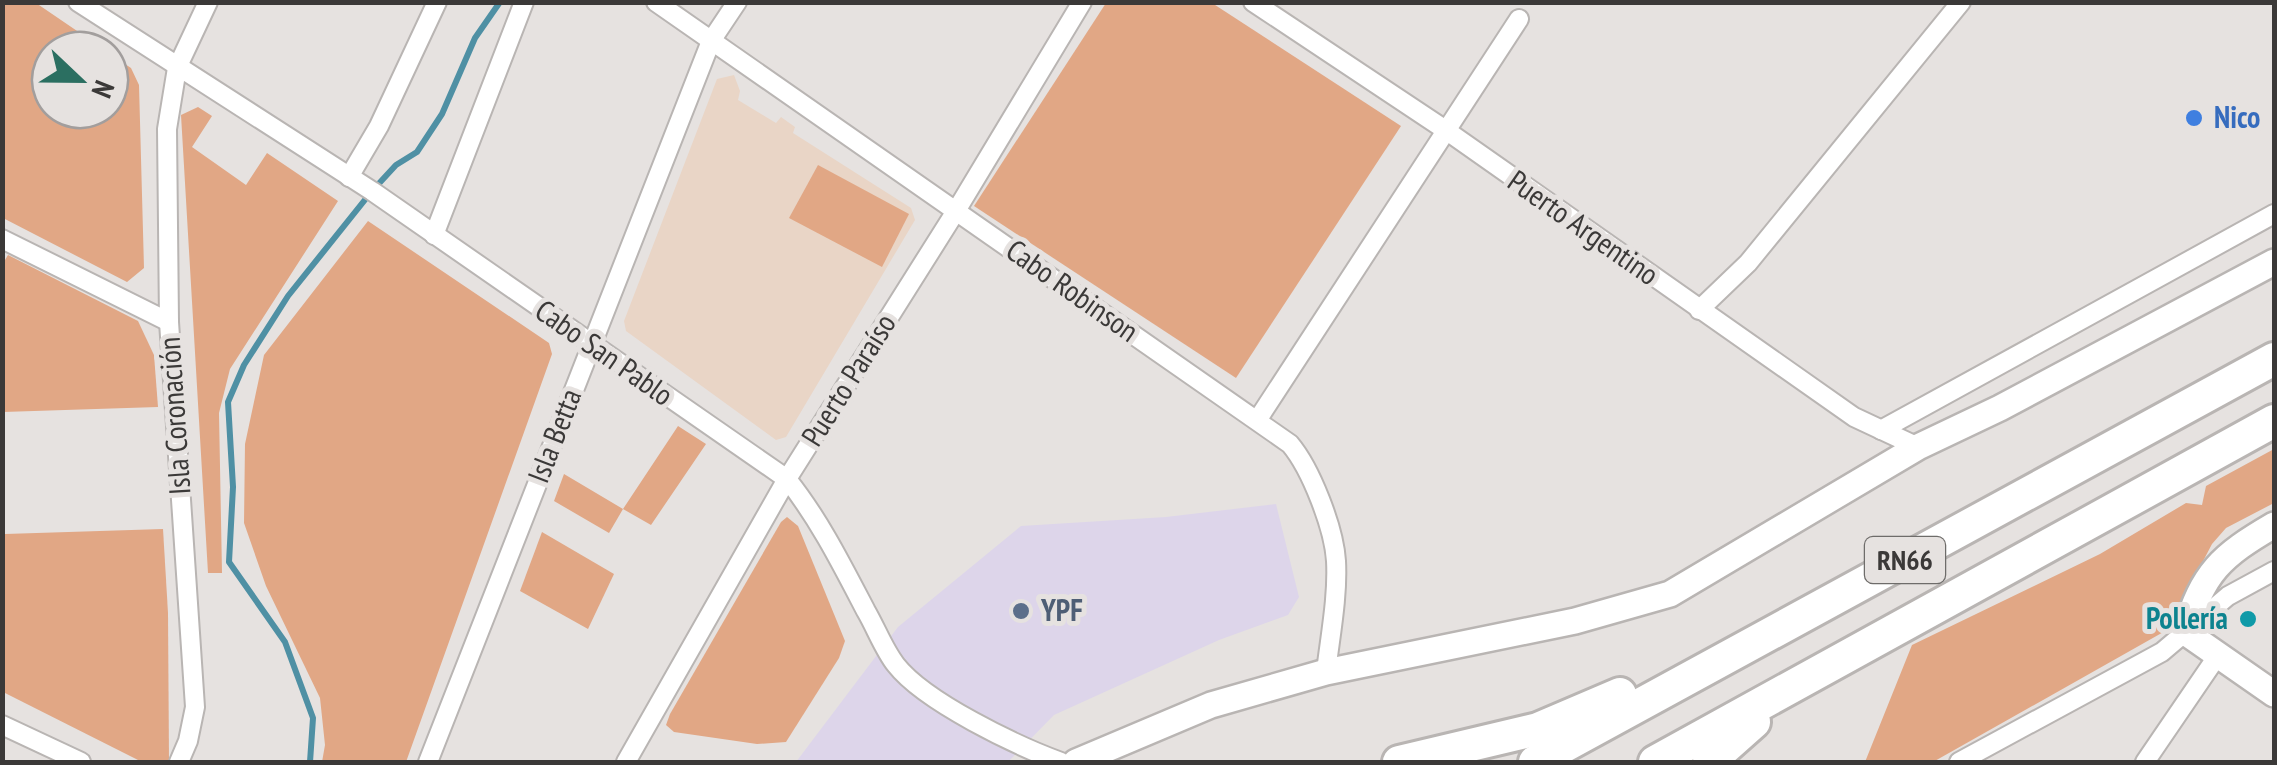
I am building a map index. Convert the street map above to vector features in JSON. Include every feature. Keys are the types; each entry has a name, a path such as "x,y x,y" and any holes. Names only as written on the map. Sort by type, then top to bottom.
{"highway":[{"name":"RN66","path":"1535,762 2274,359"},
{"name":"RN66","path":"1655,762 2274,422"},
{"path":"1399,762 1538,729 1662,676 1950,519 1991,514"},
{"path":"1709,762 1796,684"}],"main road":[{"path":"1076,762 1123,753 1212,705 1326,672 1575,621 1670,594 1918,448 2274,262"},
{"path":"2274,525 2218,563 2196,595 2184,632 2274,694"}],"street":[{"name":"Cabo San Pablo","path":"78,2 349,176 787,478 822,528 896,665 919,687 1012,744 1061,762"},
{"name":"Isla Coronación","path":"179,762 194,707 169,322 167,129 177,68 208,2"},
{"path":"349,176 379,126 436,2"},
{"path":"434,235 524,2"},
{"name":"Cabo Robinson","path":"656,2 1290,444 1306,464 1336,559 1326,672"},
{"name":"Isla Betta","path":"428,762 711,41 737,2"},
{"name":"Puerto Paraíso","path":"626,762 787,478 1082,2"},
{"name":"Puerto Argentino","path":"1252,2 1446,132 1854,417 1918,448"},
{"path":"1698,310 1748,263 1961,2"},
{"path":"1258,420 1520,19"},
{"path":"1881,430 2274,214"},
{"path":"2,239 169,322"},
{"path":"1959,762 2162,652 2228,596 2274,571"},
{"path":"2145,762 2218,655"},
{"path":"2,724 73,761"}],"shaded area":[{"path":"2,3 36,3 76,30 30,30 30,130 130,130 130,67 139,85 144,268 127,282 3,218"},
{"path":"1106,3 1212,3 1401,126 1236,378 974,206"},
{"path":"734,75 740,91 738,100 776,123 781,117 795,127 793,133 911,208 915,220 786,437 776,440 626,331 624,321 717,79"},
{"path":"198,107 212,116 192,147 246,185 267,153 338,201 230,369 219,413 222,573 208,573 181,115"},
{"path":"818,165 909,214 882,267 789,218"},
{"path":"368,221 549,343 552,354 406,762 322,762 325,745 320,698 266,586 244,523 245,444 264,355"},
{"path":"8,255 138,321 154,355 158,407 3,412 2,265"},
{"path":"678,426 706,444 651,525 623,509"},
{"path":"2274,449 2274,503 2226,528 2212,544 2167,630 1933,762 1865,762 1912,645 2100,554 2186,503 2202,505 2206,486"},
{"path":"564,474 623,509 609,533 554,501"},
{"path":"1276,504 1299,597 1288,615 1219,640 1054,715 1008,762 796,762 898,627 1021,526 1166,517"},
{"path":"787,517 798,526 845,641 839,658 786,742 757,744 674,732 666,725 670,714"},
{"path":"163,529 169,761 142,762 3,692 3,539 5,534"},
{"path":"542,532 614,574 588,629 520,591"}],"waterway":[{"path":"310,762 313,718 285,642 229,562 233,487 228,402 244,365 288,296 372,191 396,165 417,152 442,114 475,38 500,2"}],"place":[{"name":"Nico","path":"2194,118"},
{"name":"YPF","path":"1021,611"},
{"name":"Pollería","path":"2248,619"}]}
